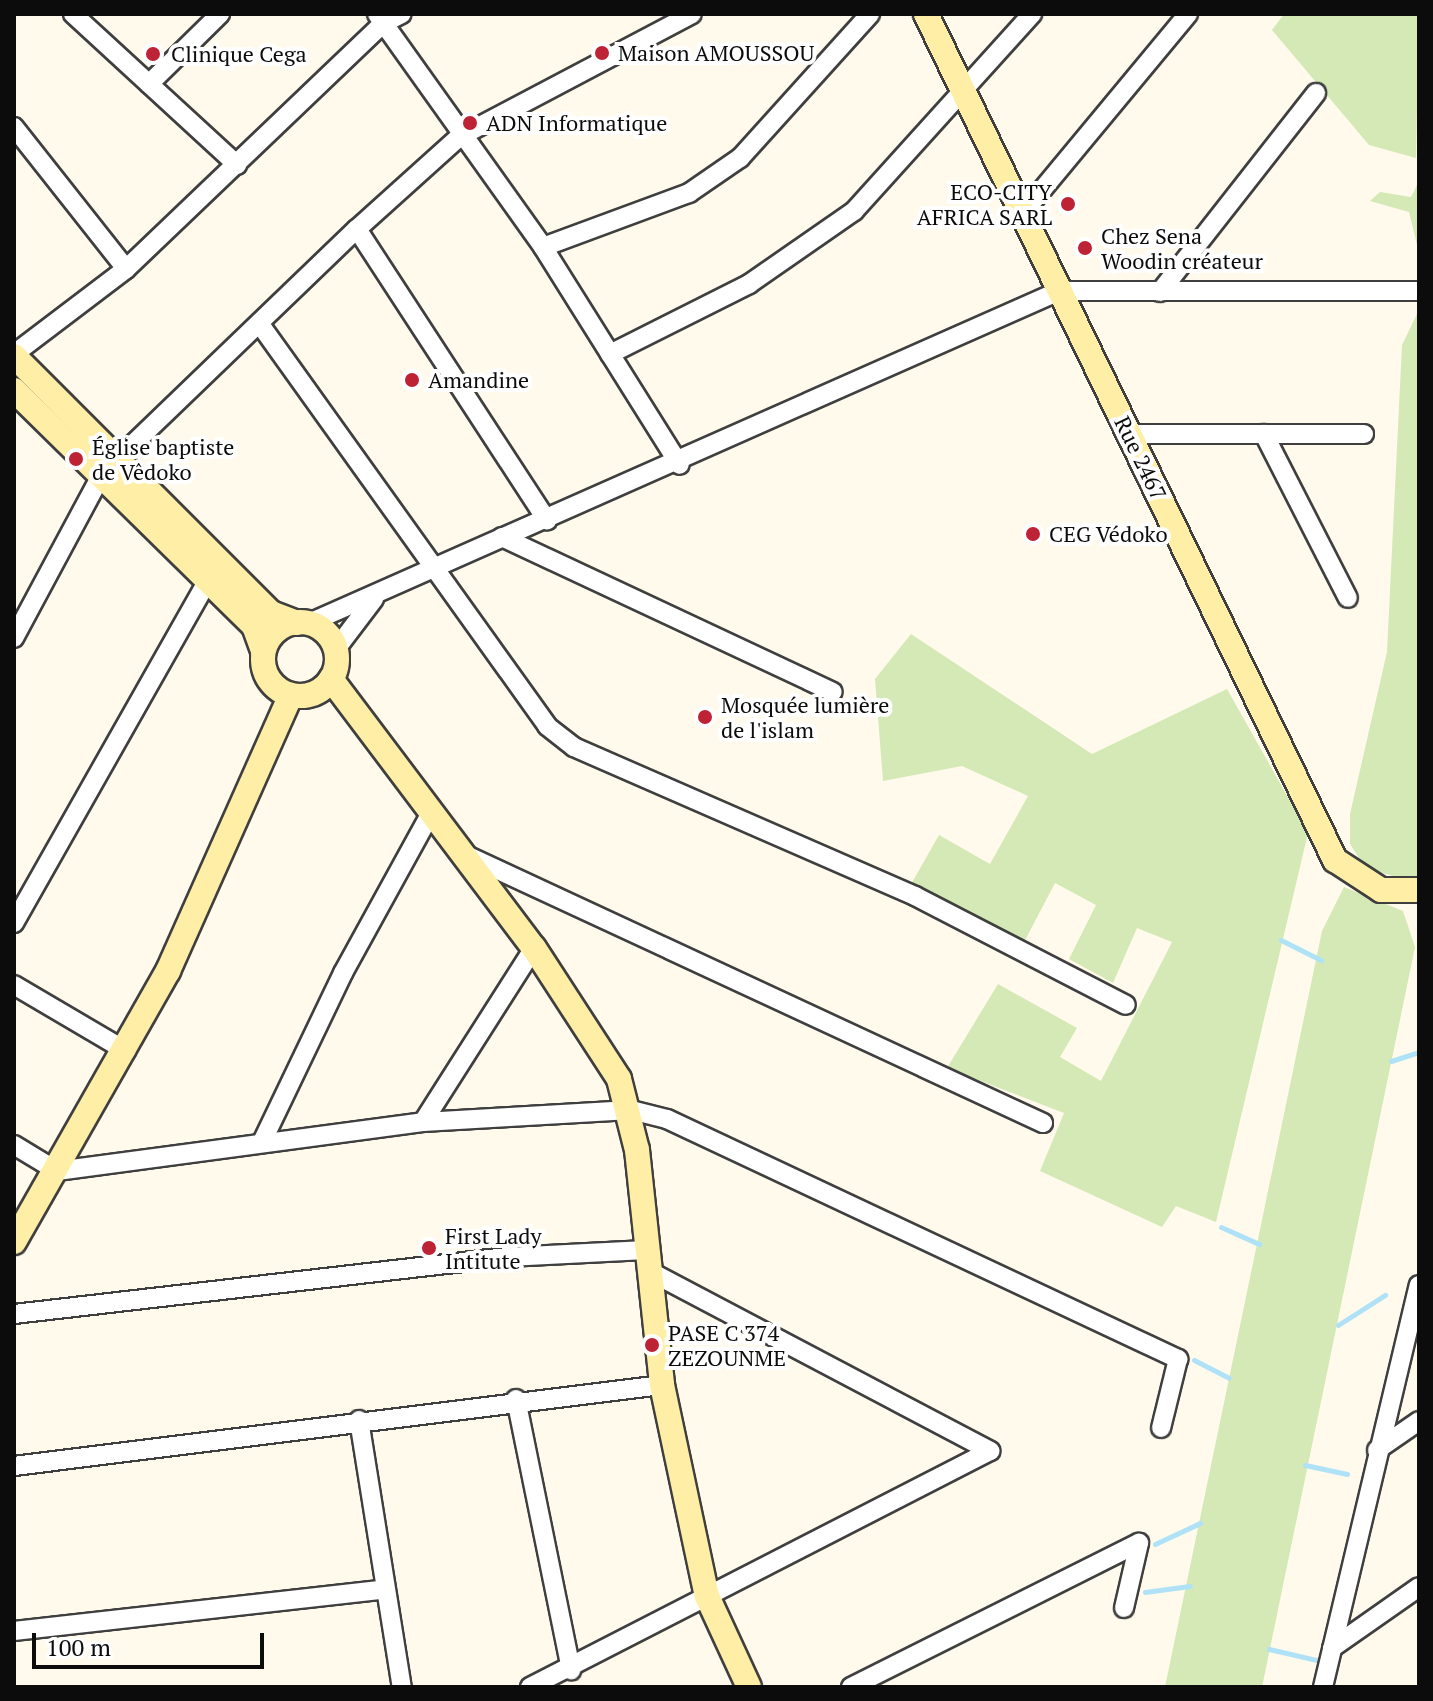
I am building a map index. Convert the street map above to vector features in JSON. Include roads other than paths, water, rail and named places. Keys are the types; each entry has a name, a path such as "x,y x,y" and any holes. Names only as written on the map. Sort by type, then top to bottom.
{"street":[{"path":"73,14 237,165"},
{"path":"149,84 220,14"},
{"path":"376,741 294,693 263,651 254,626 209,579 14,355 126,269 237,165 380,19 402,14"},
{"path":"14,638 111,466 357,229 459,137 692,14"},
{"path":"543,247 689,193 740,158 870,14"},
{"name":"Rue 2467","path":"926,14 962,97 1130,434 1335,860 1381,890 1419,890"},
{"path":"610,354 791,259 885,182 1032,14"},
{"path":"1022,214 1188,14"},
{"path":"380,19 459,137 543,247 680,465"},
{"path":"1160,292 1316,93"},
{"path":"14,127 126,269"},
{"path":"357,229 547,520"},
{"path":"263,651 275,633 438,571 502,537 680,465 1059,291 1419,291"},
{"path":"259,323 547,726 574,747 915,896 1126,1005"},
{"path":"14,390 111,466 271,613 302,624 336,649"},
{"path":"1130,434 1364,434"},
{"path":"1264,434 1348,598"},
{"path":"502,537 833,692"},
{"path":"14,923 209,579"},
{"path":"375,597 336,649 331,679 468,856 534,948 606,1052 631,1110 662,1385 707,1596 749,1687"},
{"path":"14,1242 126,1051 202,900 273,728 294,693 331,679"},
{"path":"263,1140 343,973 432,811"},
{"path":"468,856 1043,1123"},
{"path":"423,1122 534,948"},
{"path":"14,985 126,1051"},
{"path":"14,1145 57,1171 263,1140 423,1122 631,1110 667,1119 1178,1359 1161,1428"},
{"path":"14,1314 507,1257 648,1260 990,1451 707,1596 571,1670 530,1687"},
{"path":"1323,1687 1377,1450 1419,1285"},
{"path":"14,1466 516,1399 662,1385"},
{"path":"516,1399 571,1670"},
{"path":"359,1420 382,1590 402,1687"},
{"path":"1377,1450 1419,1421"},
{"path":"851,1687 1139,1543 1124,1608"},
{"path":"1332,1648 1419,1587"},
{"path":"14,1631 382,1590"}],"waterway":[{"path":"1281,940 1321,960"},
{"path":"1391,1061 1419,1052"},
{"path":"1221,1227 1259,1244"},
{"path":"1338,1325 1385,1295"},
{"path":"1194,1360 1229,1378"},
{"path":"1305,1465 1347,1474"},
{"path":"1155,1544 1200,1523"},
{"path":"1145,1592 1190,1586"},
{"path":"1269,1649 1325,1662"}],"place":[{"name":"Maison AMOUSSOU","path":"602,53"},
{"name":"Clinique Cega","path":"153,54"},
{"name":"ADN Informatique","path":"470,123"},
{"name":"ECO-CITY AFRICA SARL","path":"1068,204"},
{"name":"Chez Sena Woodin créateur","path":"1085,248"},
{"name":"Amandine","path":"412,380"},
{"name":"Église baptiste de Vêdoko","path":"76,459"},
{"name":"CEG Védoko","path":"1033,534"},
{"name":"Mosquée lumière de l'islam","path":"705,717"},
{"name":"First Lady Intitute","path":"429,1248"},
{"name":"PASE C 374 ZEZOUNME","path":"652,1345"}]}
